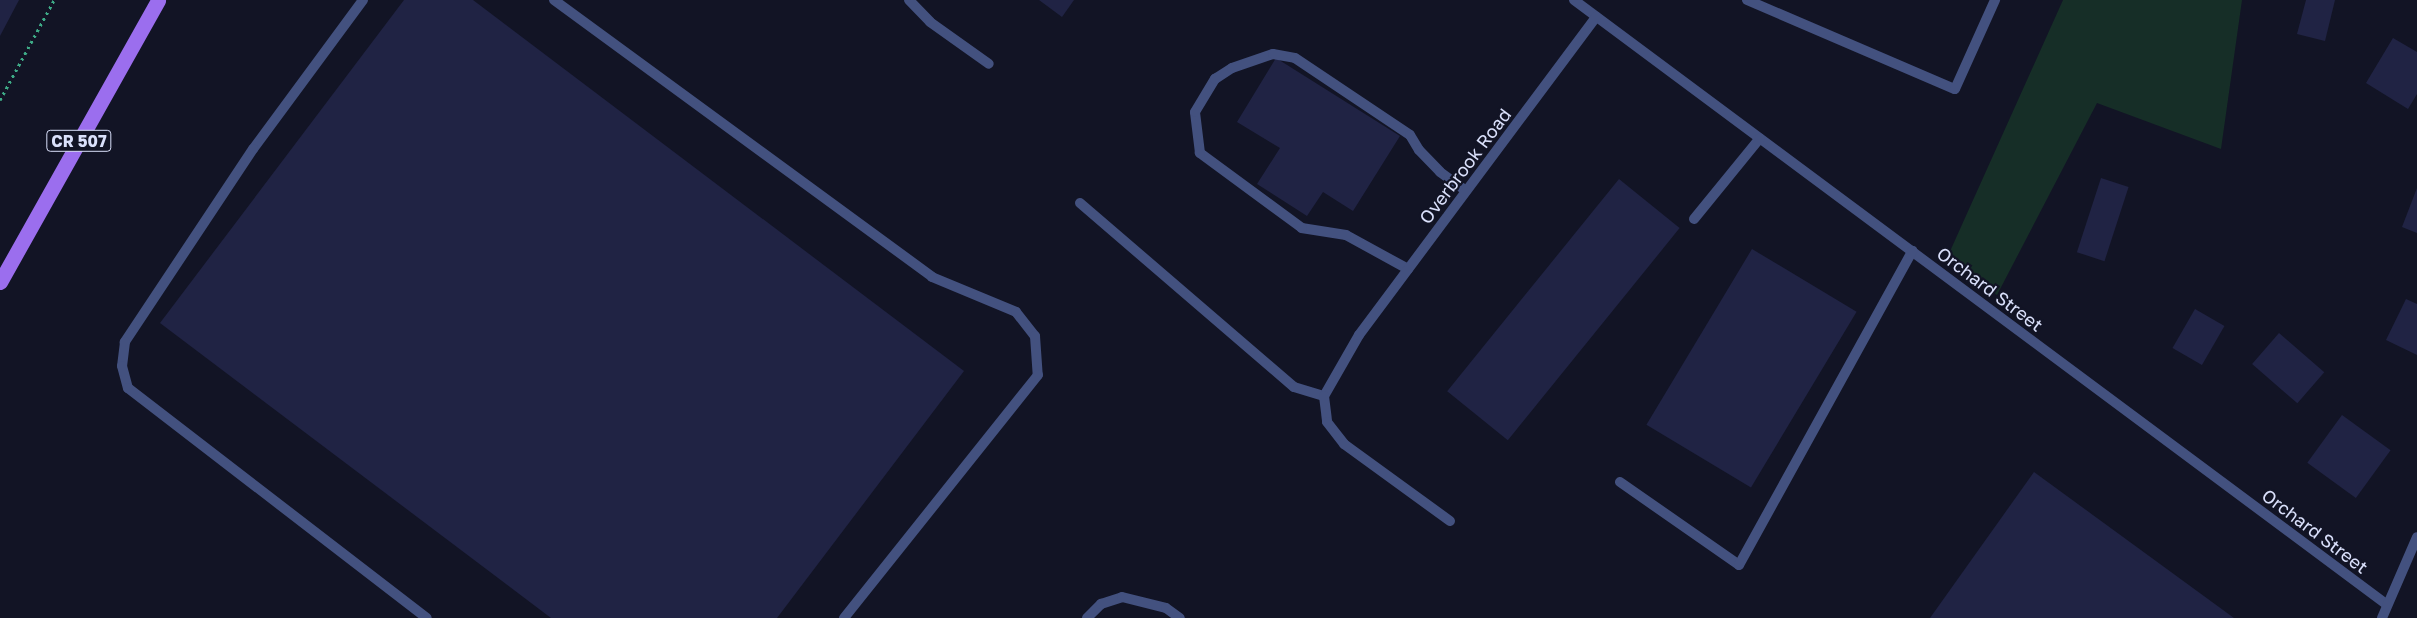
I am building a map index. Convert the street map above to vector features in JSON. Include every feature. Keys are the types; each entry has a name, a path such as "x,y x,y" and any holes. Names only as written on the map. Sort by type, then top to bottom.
{"main road":[{"name":"CR 507","path":"0,282 158,0"}],"street":[{"path":"363,0 253,149 125,342 122,366 128,388 427,618"},
{"path":"554,0 932,277 1016,312 1035,336 1038,375 844,618"},
{"path":"909,0 930,22 989,64"},
{"name":"Orchard Street","path":"1574,0 2386,604"},
{"path":"1747,0 1955,89 1995,0"},
{"name":"Overbrook Road","path":"1324,396 1359,335 1596,16"},
{"path":"1408,269 1346,235 1302,228 1200,153 1195,112 1215,79 1238,65 1273,54 1295,58 1410,135 1419,150 1440,172 1466,191"},
{"path":"1694,219 1760,138"},
{"path":"1080,203 1294,387 1324,396 1327,422 1344,444 1450,521"},
{"path":"1620,482 1739,565 1912,251"},
{"path":"2382,618 2386,604 2417,537"},
{"path":"1087,618 1101,604 1122,597 1166,608 1180,618"}],"path":[{"path":"0,100 54,0"}],"green space":[{"path":"2063,0 2242,0 2221,149 2097,103 1997,295 1947,258"}],"building":[{"path":"0,0 19,0 0,36"},
{"path":"404,0 473,0 964,371 777,618 551,618 160,323"},
{"path":"1039,0 1074,0 1062,17"},
{"path":"2306,0 2335,0 2325,41 2297,34"},
{"path":"2393,38 2417,52 2417,94 2408,109 2366,83"},
{"path":"1276,58 1400,136 1353,211 1323,192 1307,216 1257,184 1280,148 1237,122"},
{"path":"2101,178 2129,187 2104,261 2077,252"},
{"path":"1619,179 1680,228 1508,440 1447,391"},
{"path":"2417,188 2417,233 2402,227"},
{"path":"1752,249 1857,312 1751,488 1646,425"},
{"path":"2406,299 2417,304 2417,355 2386,340"},
{"path":"2195,309 2224,326 2202,365 2172,348"},
{"path":"2279,333 2324,372 2297,403 2252,364"},
{"path":"2342,415 2391,450 2356,498 2307,463"},
{"path":"2034,472 2234,618 1930,618"}]}
